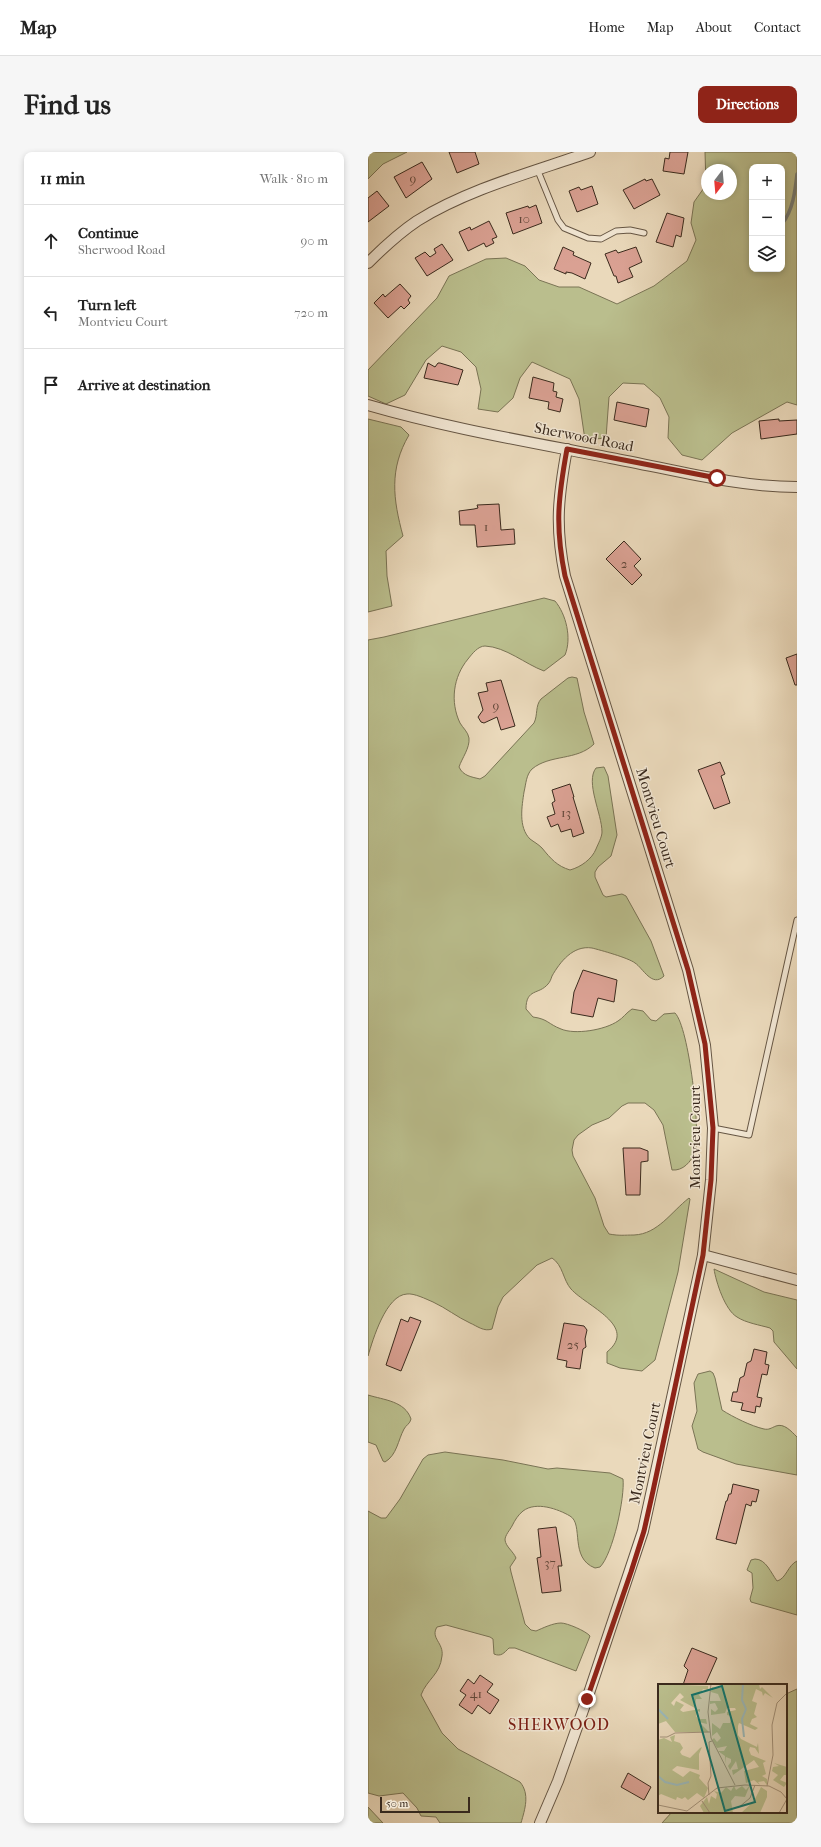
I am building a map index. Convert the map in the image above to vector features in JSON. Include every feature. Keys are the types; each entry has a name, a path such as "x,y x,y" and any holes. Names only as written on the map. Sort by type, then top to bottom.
{"street":[{"path":"368,262 389,242 417,222 455,201 590,152"},
{"name":"Sherwood Road","path":"368,405 441,424 717,478 776,486 797,487"},
{"name":"Montvieu Court","path":"540,1823 558,1781 644,1531 703,1255 711,1180 713,1128 705,1044 688,970 565,576 559,544 558,515 559,490 567,449"},
{"path":"703,1255 797,1280"}],"lane":[{"path":"538,170 558,220 564,228 588,238 600,239 616,231 630,230 644,233"},
{"path":"713,1128 749,1135 797,920"}],"green space":[{"path":"368,152 407,152 383,164 368,179"},
{"path":"705,152 797,152 797,405 787,402 732,433 702,460 682,455 668,438 669,417 660,398 644,384 623,383 609,397 606,438 585,440 579,399 570,379 532,362 520,378 513,398 498,412 478,409 481,389 476,367 461,352 442,346 426,360 405,395 386,404 368,396 368,370 437,298 449,276 486,259 506,258 525,266 539,280 559,287 579,287 617,304 654,286 687,261 696,240 691,223 694,202 701,192 701,200 737,200 737,164 705,164"},
{"path":"368,419 401,427 409,435 398,460 395,484 395,497 403,536 386,551 387,576 392,606 368,612"},
{"path":"544,598 555,601 565,619 568,641 565,655 544,671 493,647 482,646 473,653 459,674 456,682 454,698 460,723 467,732 469,738 467,749 459,767 465,774 471,777 480,779 485,776 534,723 541,699 568,678 577,678 584,712 594,744 580,753 539,764 530,771 526,780 522,804 522,823 526,834 530,839 551,859 561,866 570,870 586,862 594,853 602,834 592,781 596,768 604,767 608,776 617,835 611,856 598,867 595,872 595,877 603,895 606,897 622,894 626,896 651,941 664,976 656,980 648,976 638,965 627,959 592,948 579,949 563,960 549,982 541,990 528,998 526,1009 533,1017 545,1020 561,1029 574,1032 590,1031 606,1027 618,1021 632,1009 643,1011 651,1020 656,1021 664,1014 675,1013 680,1022 689,1058 695,1103 695,1152 689,1162 680,1169 672,1170 663,1125 654,1110 645,1103 628,1103 622,1106 609,1118 592,1125 578,1135 574,1140 572,1150 573,1156 595,1198 604,1226 609,1234 634,1235 643,1234 650,1231 657,1227 689,1198 690,1199 678,1272 655,1360 642,1371 620,1368 607,1363 607,1352 615,1343 617,1334 614,1325 607,1317 578,1296 571,1289 561,1269 552,1258 537,1265 503,1297 498,1307 492,1329 489,1330 481,1328 438,1304 420,1296 407,1294 400,1296 393,1302 382,1319 373,1339 368,1356 368,640"},
{"path":"714,1269 764,1292 797,1300 797,1369 774,1342 773,1331 770,1328 745,1321 733,1313 725,1302"},
{"path":"710,1371 713,1373 715,1378 722,1410 742,1421 764,1429 769,1429 779,1425 785,1427 797,1437 797,1475 736,1464 698,1449 692,1426 697,1411 694,1383 698,1374"},
{"path":"368,1395 399,1405 404,1408 411,1419 404,1429 395,1451 385,1462 383,1461 376,1445 368,1442"},
{"path":"445,1452 503,1460 548,1469 557,1468 610,1473 623,1479 622,1499 614,1538 605,1560 600,1567 595,1568 587,1563 582,1557 579,1549 574,1520 570,1516 547,1507 540,1506 528,1508 523,1511 515,1520 505,1538 507,1545 516,1558 510,1567 525,1624 531,1630 536,1631 555,1624 564,1623 581,1630 590,1636 576,1671 515,1648 509,1648 501,1655 496,1655 494,1654 493,1639 490,1637 446,1625 437,1627 435,1631 436,1638 442,1651 441,1662 439,1668 421,1695 442,1733 458,1749 520,1782 526,1797 521,1823 440,1823 436,1817 421,1816 417,1808 403,1793 379,1796 368,1793 368,1511 381,1518 386,1518 400,1499 423,1459 428,1455"},
{"path":"755,1559 762,1561 765,1564 777,1581 783,1578 791,1566 797,1561 797,1615 751,1602 750,1599 753,1588 752,1573 747,1570 751,1560"},
{"path":"797,1689 797,1823 662,1823 671,1813 787,1813 787,1694"},
{"path":"368,1807 383,1823 368,1823"}],"building":[{"path":"449,152 475,152 479,164 457,173"},
{"path":"670,152 688,152 684,174 663,171 665,158 669,159"},
{"path":"422,162 432,179 406,198 394,177"},
{"path":"645,179 646,181 652,179 660,195 634,209 623,190"},
{"path":"592,186 598,204 577,212 569,191 579,187 581,190"},
{"path":"377,191 389,206 368,222 368,198"},
{"path":"536,205 542,223 513,234 506,213"},
{"path":"667,213 684,218 681,237 676,235 673,247 656,242"},
{"path":"489,221 497,237 492,239 494,243 486,247 484,243 468,251 459,232 470,227 471,230"},
{"path":"442,244 453,260 427,276 415,258 425,252 430,257 436,253 434,249"},
{"path":"563,247 574,252 573,255 591,263 585,279 572,273 566,272 566,274 554,269"},
{"path":"636,247 642,262 629,268 633,277 618,283 605,254 616,250 618,253"},
{"path":"400,284 411,296 408,300 410,303 404,309 401,306 388,318 374,303 383,294 385,297"},
{"path":"428,363 435,367 438,363 440,363 463,370 458,385 424,378"},
{"path":"533,377 554,383 553,391 557,392 556,397 563,399 560,412 548,409 549,402 529,398"},
{"path":"617,402 649,409 646,427 614,420"},
{"path":"779,419 779,421 797,420 797,434 761,439 759,421"},
{"path":"499,504 501,530 514,529 515,544 477,547 475,525 460,525 459,511 478,508 477,505"},
{"path":"624,541 641,559 634,566 642,575 632,585 606,559"},
{"path":"797,654 797,685 795,685 786,658"},
{"path":"501,680 515,726 501,730 497,717 484,723 481,722 478,717 483,710 478,693 488,691 486,683"},
{"path":"720,762 725,774 721,776 730,803 714,809 698,770"},
{"path":"570,784 584,833 573,837 571,829 561,832 558,824 551,827 547,817 555,814 552,803 555,801 552,790"},
{"path":"583,970 617,980 614,1002 598,998 593,1017 571,1013 574,992"},
{"path":"623,1148 640,1148 648,1151 648,1161 641,1162 640,1195 626,1195"},
{"path":"410,1317 421,1321 401,1371 386,1365 401,1319 408,1322"},
{"path":"564,1323 584,1326 587,1330 585,1339 586,1347 583,1349 580,1369 566,1367 567,1361 557,1359"},
{"path":"754,1349 767,1352 765,1364 769,1365 767,1375 762,1374 757,1397 762,1398 760,1407 756,1406 755,1413 741,1410 743,1403 731,1401 733,1392 737,1392 740,1378 744,1376 747,1363 751,1361"},
{"path":"733,1484 759,1490 756,1502 752,1501 751,1506 746,1504 736,1544 716,1539 726,1501 729,1494 731,1494"},
{"path":"556,1527 562,1566 558,1566 561,1591 542,1593 537,1558 541,1557 538,1529"},
{"path":"692,1648 717,1658 705,1684 683,1684 688,1670 684,1666"},
{"path":"480,1675 493,1684 487,1692 499,1700 490,1714 478,1705 472,1714 459,1705 466,1695 460,1691 468,1679 474,1684"},
{"path":"628,1773 651,1787 644,1800 621,1787"}],"waterway":[{"path":"785,220 791,207 797,174"}],"district":[{"name":"SHERWOOD","path":"559,1724"}],"route":[{"path":"587,1699 631,1572 644,1531 653,1491 703,1255 711,1180 713,1128 705,1044 688,970 565,576 558,539 557,522 559,490 567,449 717,478"}]}
